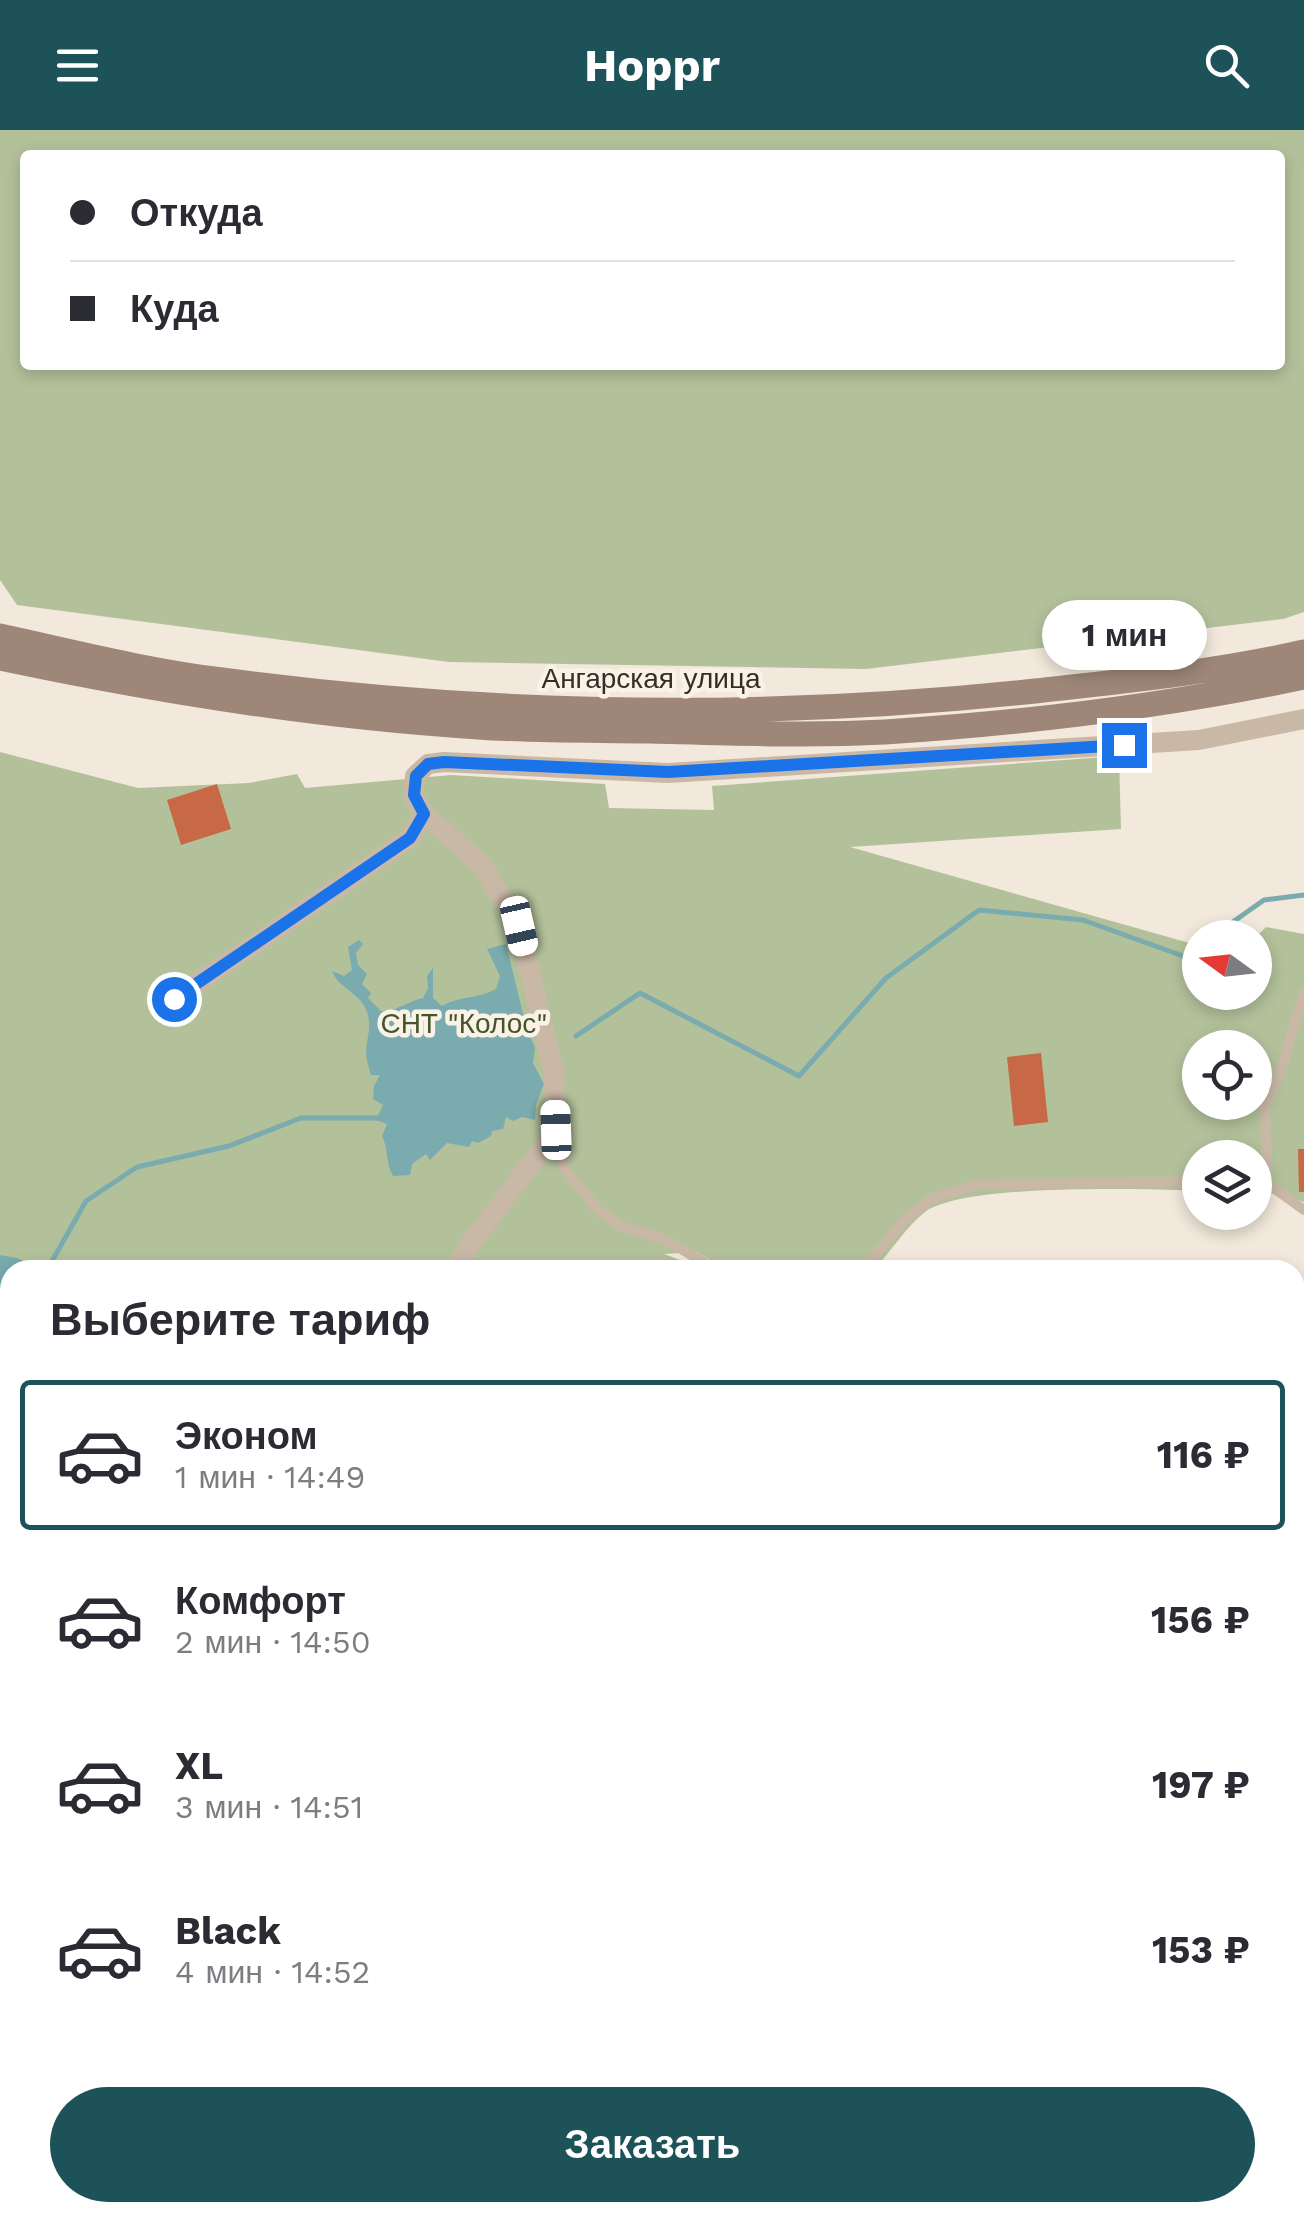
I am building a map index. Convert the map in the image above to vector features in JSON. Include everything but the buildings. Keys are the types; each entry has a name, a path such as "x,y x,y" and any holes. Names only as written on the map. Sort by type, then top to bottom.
{"main road":[{"name":"Ангарская улица","path":"0,636 220,680 486,707 542,708 840,708 951,700 1220,668 1304,652"},
{"name":"Ангарская улица","path":"0,658 78,675 291,707 459,725 748,733 883,732 1068,716 1304,678"}],"street":[{"path":"461,1260 556,1130 554,1074 519,926 481,864 424,814 414,795 416,776 428,764 668,772 1199,740 1304,719"},
{"path":"174,999 410,838 424,814"}],"lane":[{"path":"1263,1140 1265,1104 1280,1074 1304,992"},
{"path":"556,1130 564,1168 598,1210 622,1226 662,1238 700,1260"},
{"path":"872,1260 903,1222 930,1199 976,1185 1182,1181"},
{"path":"1272,1190 1304,1210"}],"green space":[{"path":"0,130 1304,130 1304,612 1283,619 866,669 449,662 17,605 0,580"},
{"name":"СНТ \"Колос\"","path":"0,752 138,788 249,783 297,774 305,788 451,775 605,784 609,808 714,810 712,786 1119,756 1121,829 850,847 1182,941 1182,1010 1272,1010 1272,928 1304,934 1304,1202 1272,1194 1272,1140 1182,1140 1182,1190 1015,1192 946,1203 918,1218 882,1260 710,1260 696,1252 664,1254 680,1260 0,1260"}],"water":[{"path":"359,940 363,944 356,953 358,965 367,974 362,984 371,993 368,998 381,1011 423,998 428,988 427,976 433,968 433,998 442,1006 496,989 500,976 487,949 506,944 535,1048 533,1063 544,1084 535,1120 522,1117 513,1121 506,1117 503,1129 492,1131 491,1136 478,1143 472,1141 469,1147 447,1143 430,1160 426,1154 412,1164 410,1175 393,1176 382,1136 387,1124 376,1120 383,1105 373,1099 380,1075 371,1075 367,1060 367,1012 332,971 344,976 352,970 348,947"},
{"path":"0,1255 21,1260 0,1260"}],"waterway":[{"path":"1236,920 1264,900 1304,895"},
{"path":"576,1036 640,993 799,1076 886,978 979,910 1083,920 1182,956"},
{"path":"53,1260 86,1201 137,1167 229,1146 301,1118 381,1118"}],"route":[{"path":"174,999 410,838 424,814 414,795 416,776 428,764 668,772 1124,745"}]}
